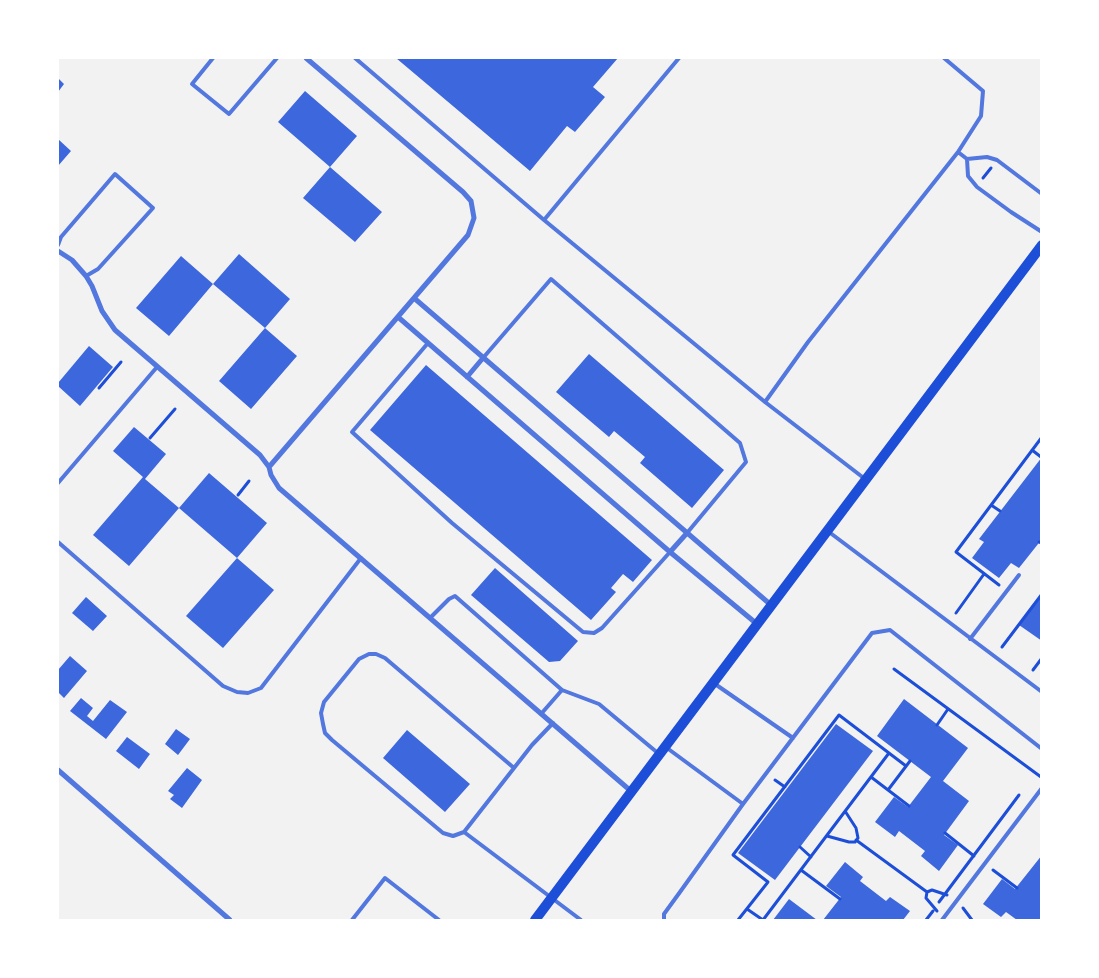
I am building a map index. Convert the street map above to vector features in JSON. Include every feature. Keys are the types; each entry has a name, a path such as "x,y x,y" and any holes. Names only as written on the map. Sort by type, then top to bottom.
{"main road":[{"path":"535,920 1042,245"}],"street":[{"path":"269,467 468,235 474,218 470,201 452,183 306,58"},
{"path":"58,251 72,260 86,276 102,312 115,330 260,455 269,467 271,475 279,488 632,792"},
{"path":"414,298 772,605"},
{"path":"398,317 670,552 758,624"},
{"path":"466,377 483,358"},
{"path":"670,552 687,533"},
{"path":"58,770 230,920"}],"lane":[{"path":"213,58 192,84 229,114 277,58"},
{"path":"355,58 544,220 765,402 865,479"},
{"path":"544,220 679,58"},
{"path":"765,402 808,342 958,152 981,116 983,92 944,58"},
{"path":"958,152 967,159 988,157 997,160 1042,194"},
{"path":"967,159 968,176 977,187 1010,212 1042,232"},
{"path":"58,244 61,237 115,174 153,208 98,269 86,276"},
{"path":"483,358 551,279 740,443 746,462 687,533"},
{"path":"428,343 352,432 452,522 583,632 594,633 602,628 670,552"},
{"path":"58,483 157,368"},
{"path":"827,531 1042,692"},
{"path":"58,542 223,686 237,692 248,692 261,688 362,558"},
{"path":"970,639 1019,575"},
{"path":"430,618 449,599 455,596 562,690 599,704 663,751 702,772 743,804"},
{"path":"664,920 664,914 743,804 872,633 890,630 1042,749"},
{"path":"514,768 385,658 376,654 369,654 359,659 324,702 321,713 322,724 325,732 332,740 443,833 453,836 464,832 514,768 552,724"},
{"path":"714,683 793,738"},
{"path":"541,714 562,690"},
{"path":"943,919 1042,788"},
{"path":"464,832 581,920"},
{"path":"352,920 384,878 439,920"}],"path":[{"path":"983,178 992,167"},
{"path":"98,388 122,362"},
{"path":"150,438 176,409"},
{"path":"1007,590 956,552 1042,437"},
{"path":"1032,450 1041,457"},
{"path":"238,495 249,482"},
{"path":"991,505 1000,511"},
{"path":"1002,647 1042,594"},
{"path":"1033,670 1042,658"},
{"path":"894,669 1042,778"},
{"path":"937,724 948,709"},
{"path":"738,920 768,882 733,855 839,715 906,766"},
{"path":"747,909 763,920 889,753"},
{"path":"888,790 910,761"},
{"path":"871,777 909,806"},
{"path":"926,920 1019,795"},
{"path":"845,811 856,828 858,838 856,840"},
{"path":"827,836 849,842 855,842 856,840"},
{"path":"856,840 927,892"},
{"path":"800,848 811,856"},
{"path":"801,870 840,899"},
{"path":"927,892 932,890 946,894"},
{"path":"927,892 926,898 943,919"}],"building":[{"path":"396,58 618,58 593,87 605,97 575,132 567,126 530,171"},
{"path":"58,78 64,84 58,92"},
{"path":"305,91 357,136 330,167 278,122"},
{"path":"58,139 71,151 58,166"},
{"path":"330,167 382,212 355,242 303,198"},
{"path":"239,254 290,299 265,328 213,284"},
{"path":"181,256 213,284 169,336 136,308"},
{"path":"265,328 297,356 251,409 219,381"},
{"path":"89,346 113,367 80,406 58,386 58,383"},
{"path":"589,354 724,470 692,508 640,463 645,457 614,431 609,437 556,392"},
{"path":"426,365 652,560 633,582 623,574 611,588 616,592 591,620 370,430"},
{"path":"134,427 166,454 145,479 179,508 129,566 93,535 143,477 113,451"},
{"path":"1042,457 1042,539 1019,568 1011,563 999,578 972,558 984,542 979,539"},
{"path":"209,473 267,523 237,558 179,508"},
{"path":"237,558 274,590 223,648 186,616"},
{"path":"495,568 578,641 560,661 549,662 471,595"},
{"path":"1042,595 1042,641 1019,625"},
{"path":"86,597 107,616 93,631 72,613"},
{"path":"70,656 87,671 64,698 58,692 58,670"},
{"path":"81,698 93,708 87,716 93,721 110,700 127,712 106,739 70,711"},
{"path":"904,699 968,748 943,781 969,801 944,835 958,845 939,871 921,856 925,851 899,831 895,837 875,822 894,797 908,807 931,777 877,736"},
{"path":"836,724 873,751 775,880 738,853"},
{"path":"176,729 190,739 178,755 165,744"},
{"path":"407,730 470,784 445,812 383,758"},
{"path":"127,737 150,754 139,769 116,751"},
{"path":"187,768 202,780 182,808 170,799 174,795 168,791"},
{"path":"1042,855 1042,920 1017,920 1006,912 1001,917 983,904 1002,879 1015,889"},
{"path":"845,862 863,877 860,881 886,901 890,897 910,911 903,920 823,920 841,897 826,886"},
{"path":"789,899 817,920 773,920"}]}
